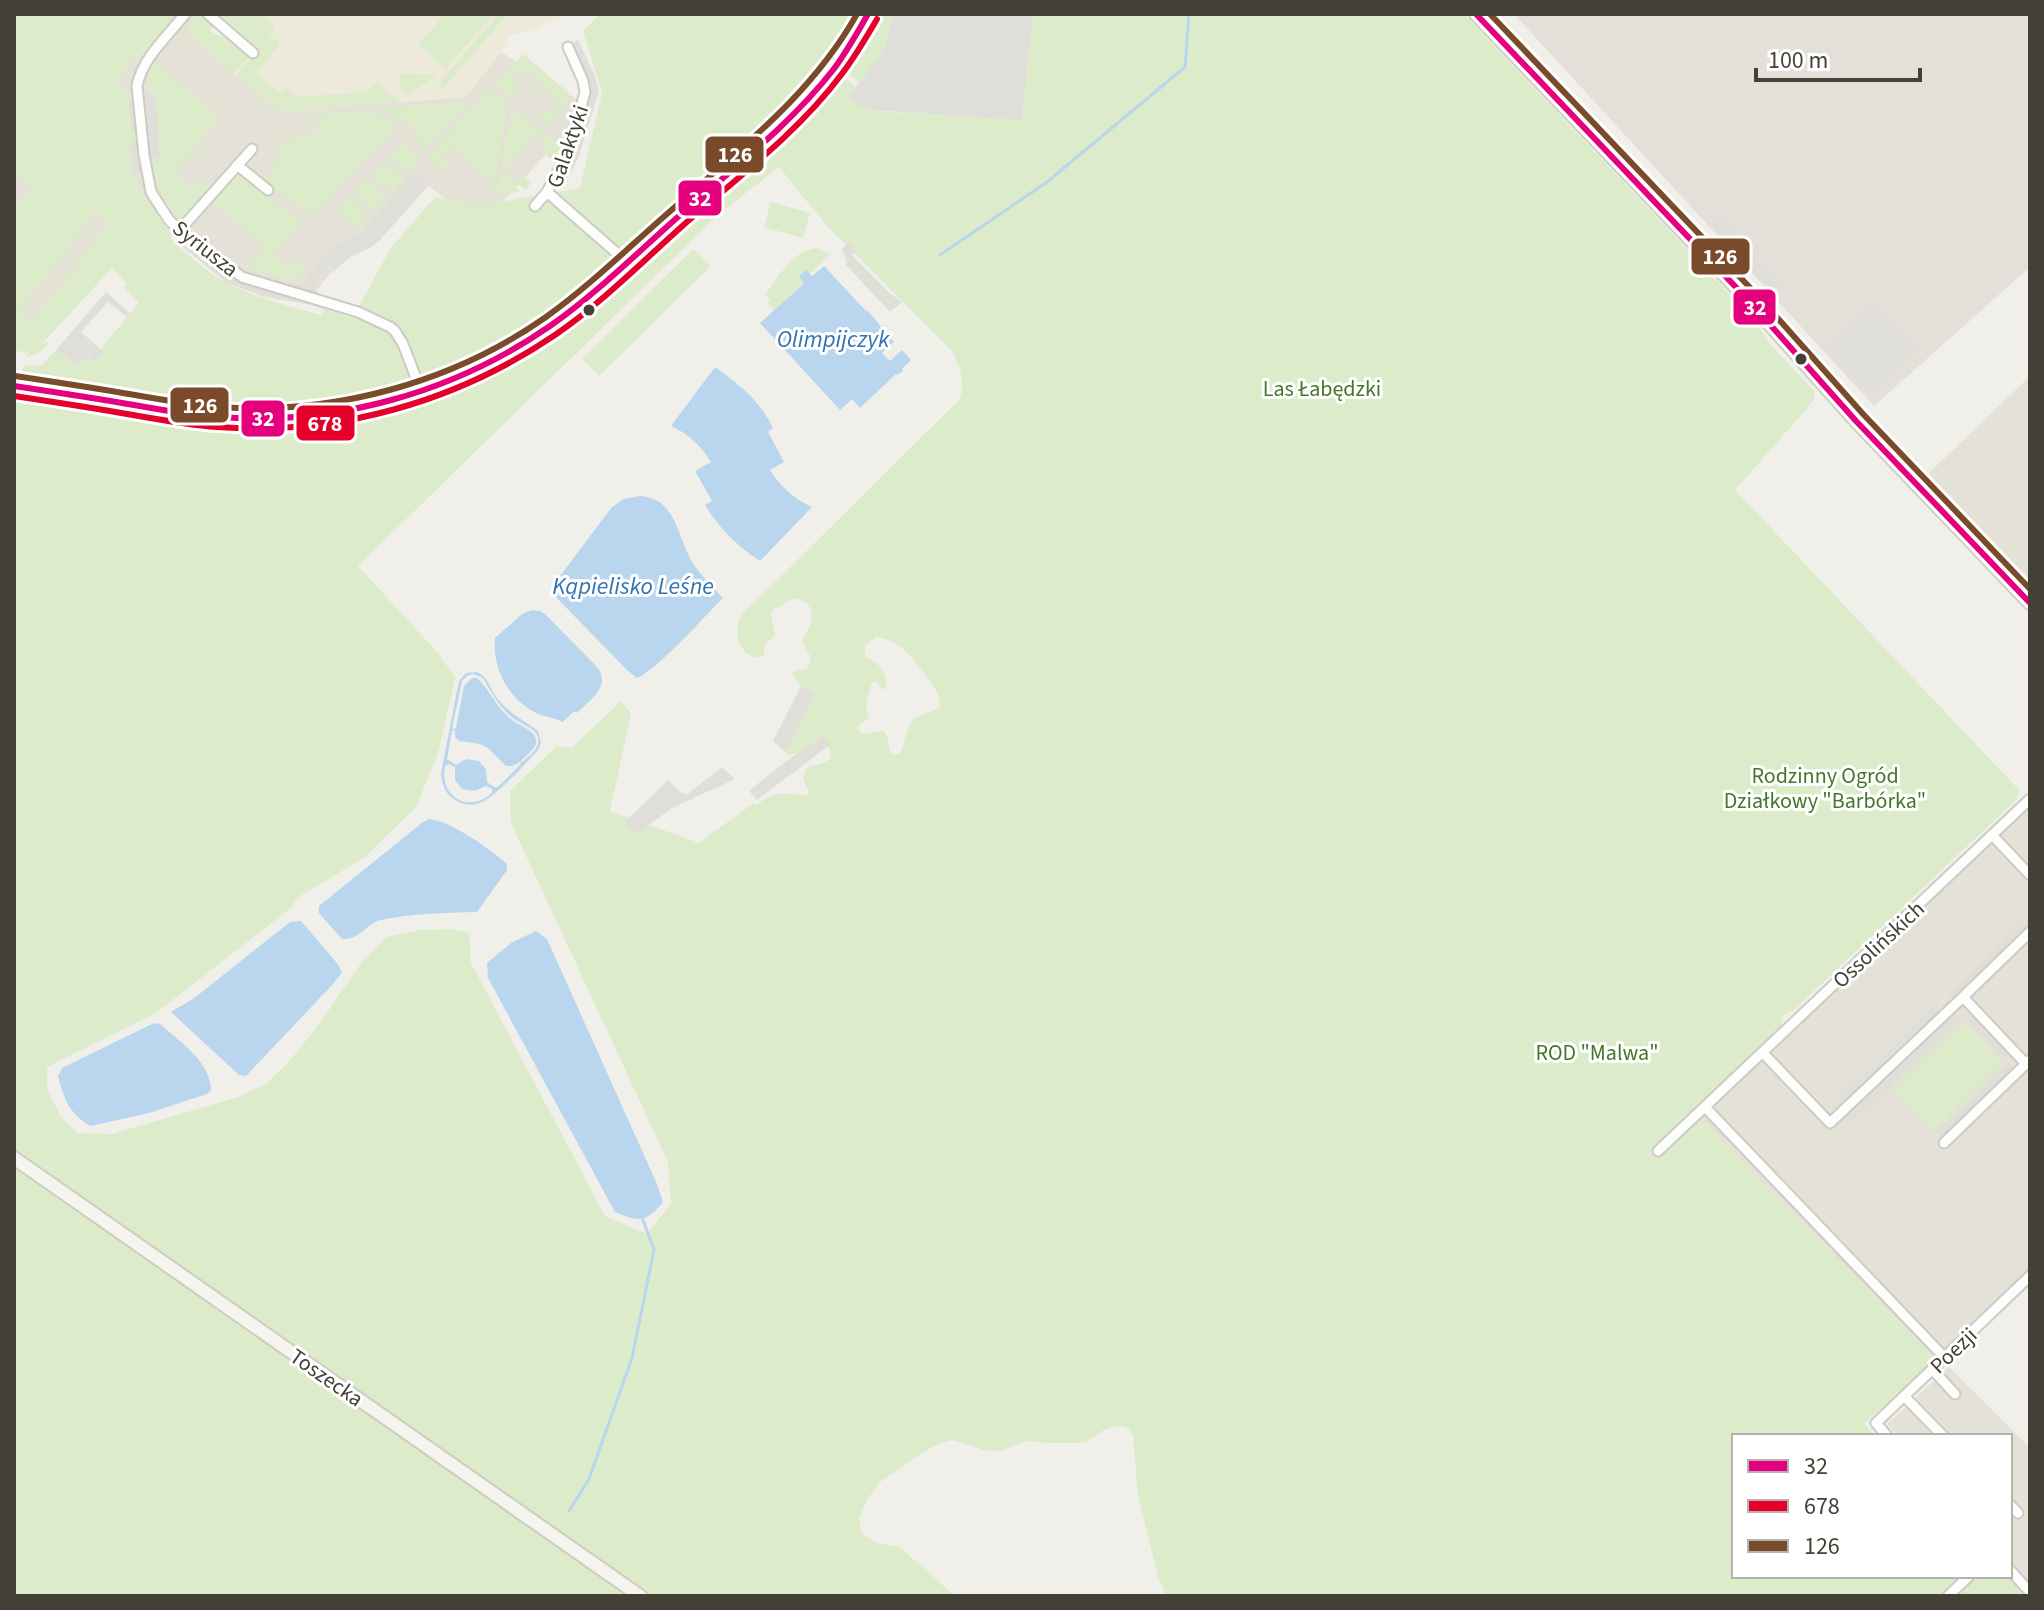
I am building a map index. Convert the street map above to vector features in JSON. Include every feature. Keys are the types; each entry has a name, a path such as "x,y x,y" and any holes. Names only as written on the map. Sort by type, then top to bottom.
{"street":[{"name":"Syriusza","path":"185,14 156,49 137,86 151,192 179,231 242,277 358,312 390,327 403,344 421,391"},
{"path":"208,14 253,53"},
{"path":"14,386 201,416 264,419 324,415 382,403 421,391 486,363 563,317 794,115 835,69 868,14"},
{"path":"1476,14 2030,603"},
{"name":"Galaktyki","path":"568,47 585,92 568,153 547,192 627,262"},
{"path":"179,231 252,149"},
{"path":"237,165 268,190"},
{"path":"535,206 547,192"},
{"name":"Ossolińskich","path":"1658,1151 2030,799"},
{"path":"1992,835 2030,875"},
{"path":"1763,1053 1830,1123 2030,932"},
{"path":"1944,1143 2028,1062 1963,997"},
{"path":"1705,1107 1945,1358"},
{"name":"Toszecka","path":"14,1158 640,1596"},
{"name":"Poezji","path":"1885,1434 1876,1423 2030,1276"},
{"path":"1932,1369 1955,1394"},
{"path":"1904,1396 1941,1434"},
{"path":"2012,1507 2018,1513"},
{"path":"2012,1572 2030,1592"},
{"path":"1948,1596 1967,1578"}],"shaded area":[{"path":"14,14 199,14 186,33 282,112 465,97 501,52 576,99 573,125 479,227 428,185 378,242 350,257 326,278 311,305 264,297 233,285 177,240 147,204 120,224 14,353"},
{"path":"219,14 571,14 538,26 535,30 509,36 501,52 465,97 282,112 234,74 257,48"},
{"path":"893,14 1033,14 1022,120 871,110 847,97 880,58"},
{"path":"1514,14 2030,14 2030,267 1874,406"},
{"path":"578,40 599,91 578,159 563,186 557,182 571,155 590,93 587,76 572,43"},
{"path":"156,95 159,155 152,156 154,184 159,199 172,216 223,259 242,270 285,285 293,287 303,284 331,248 363,231 415,172 429,185 378,242 350,257 335,270 329,266 319,277 315,288 325,298 322,308 284,294 280,300 244,289 227,283 179,244 182,238 152,206 142,172 134,172 131,143 139,143 138,131 132,131 129,98"},
{"path":"1719,220 1779,285 1773,292 1712,226"},
{"path":"847,243 857,249 852,255 902,302 890,312 845,264 842,250"},
{"path":"106,292 131,314 128,318 108,302 81,332 104,352 94,362 88,356 78,367 56,350"},
{"path":"1875,308 1913,347 1874,387 1866,387 1831,351"},
{"path":"2030,376 2030,586 1926,476"},
{"path":"801,686 815,694 785,752 773,741"},
{"path":"823,736 830,745 757,800 749,791 781,765"},
{"path":"722,767 735,779 672,808 637,834 625,822 668,780 681,793 688,794"},
{"path":"2030,803 2030,1268 1936,1360 1700,1118"},
{"path":"2030,915 2030,927 1956,999 1950,993"},
{"path":"1936,1005 1942,1011 1845,1104 1839,1098"},
{"path":"1955,1012 1961,1019 1853,1121 1847,1116"},
{"path":"1975,1016 2009,1052 2003,1058 1968,1022"},
{"path":"2009,1063 2015,1069 1943,1138 1936,1132"},
{"path":"1949,1367 2030,1448 2030,1596 1868,1596 2012,1578 2012,1434 1895,1434 1887,1424"}],"green space":[{"name":"Las Łabędzki","path":"14,14 175,14 141,60 132,60 117,83 136,97 139,143 131,144 131,157 132,169 142,193 173,235 170,239 225,282 260,297 321,315 324,309 353,318 390,249 435,197 478,206 580,188 602,93 583,31 600,14 861,14 835,69 855,87 847,97 868,108 884,111 1022,119 1033,14 1464,14 1756,322 1769,343 1814,391 1815,398 1810,405 1735,490 2020,791 2016,800 1794,1010 1782,1016 1782,1026 1645,1158 1700,1118 1936,1360 1864,1423 1873,1434 1732,1434 1732,1578 2012,1578 2030,1596 1166,1596 1138,1495 1133,1436 1128,1428 1120,1426 1079,1443 1026,1441 1001,1451 984,1450 953,1440 920,1454 880,1482 867,1500 859,1519 862,1533 876,1543 899,1547 954,1596 14,1596 14,398 218,429 285,410 224,409 14,373 21,374 23,366 42,365 56,350 78,367 88,356 94,362 139,302 124,288 127,284 112,268 42,344 50,341 42,350 25,356 32,350 25,353 14,350 14,207 32,188 14,171","holes":["779,167 827,226 953,352 962,388 959,400 739,620 737,634 741,647 756,657 763,656 765,645 775,635 771,613 774,609 795,599 803,601 811,610 812,620 802,641 811,658 808,668 791,673 801,686 815,694 785,752 788,755 798,753 823,736 829,745 831,757 806,769 803,779 808,794 780,794 768,797 757,805 752,804 699,843 610,811 631,713 621,701 572,748 557,746 510,791 511,823 668,1162 671,1204 647,1234 605,1216 471,963 469,933 452,929 419,930 387,937 364,959 322,1020 289,1062 266,1084 238,1097 112,1134 77,1133 60,1115 47,1090 47,1067 156,1013 292,907 297,898 365,857 416,807 438,754 455,677 437,652 358,566 720,213","96,213 108,224 78,261 80,263 31,320 19,310","876,637 906,651 939,697 940,706 913,720 901,752 896,755 891,753 885,732 864,734 856,728 869,718 867,706 872,683 876,681 886,689 887,683 879,665 865,656 865,645"]},
{"path":"199,14 207,14 217,22 209,31 252,53 234,74 185,32"},
{"path":"219,14 231,14 235,19 239,14 261,14 275,26 269,34 280,44 257,74 280,93 285,87 297,97 367,92 376,82 401,102 282,112 236,75 254,55 252,53 257,48"},
{"path":"445,14 493,14 446,69 418,45"},
{"path":"499,14 508,14 443,89 438,84"},
{"path":"875,14 893,14 880,58 860,83 851,76 847,66"},
{"path":"523,54 568,92 565,105 548,127 538,120 547,110 551,113 560,101 522,68 511,79 519,86 510,97 495,84"},
{"path":"155,62 215,112 216,124 174,173 189,186 197,177 210,188 181,221 165,203 154,172 153,164 162,159 159,155 156,95 147,88 148,71"},
{"path":"400,74 434,75 435,77 405,95"},
{"path":"491,89 508,103 493,191 482,193 492,181 453,147 442,159 450,166 445,172 427,157"},
{"path":"472,102 424,152 406,123 375,109"},
{"path":"512,107 560,147 552,160 542,152 547,145 535,135 503,172 515,183 523,175 531,183 526,190 516,183 514,186 520,191 496,195"},
{"path":"366,110 398,123 366,160 363,158 315,215 311,211 307,215 264,179 279,161 273,154 284,141 308,134 312,137 320,115"},
{"path":"402,143 420,157 407,173 388,158"},
{"path":"385,162 404,177 392,192 370,174"},
{"path":"243,176 301,222 274,254 288,267 295,259 305,267 297,280 247,267 264,246 212,202 232,178"},
{"path":"366,179 386,196 373,211 353,193"},
{"path":"350,198 369,216 356,228 338,212"},
{"path":"771,202 810,213 803,238 764,227"},
{"path":"817,248 831,254 810,274 806,270 799,277 804,282 774,310 765,295 793,259"},
{"path":"693,249 711,266 599,376 582,359"},
{"path":"1964,1023 2002,1064 1934,1129 1894,1089"}],"water":[{"name":"Olimpijczyk","path":"824,266 894,342 882,353 890,361 902,350 911,360 903,371 860,408 852,399 840,410 760,323 804,283 799,276 806,270 812,276"},
{"path":"715,367 762,409 773,428 768,432 784,462 770,470 788,492 812,507 760,561 729,536 710,513 705,505 712,501 695,471 711,462 694,441 671,426"},
{"name":"Kąpielisko Leśne","path":"640,496 652,498 668,510 694,565 723,598 668,654 637,678 551,592 612,507 624,499"},
{"path":"532,610 545,614 601,674 598,692 563,722 538,714 519,701 504,682 496,661 495,638 522,614"},
{"path":"477,672 483,676 503,705 538,731 541,743 502,787 486,800 471,805 458,802 449,795 441,773 459,681 466,673","holes":["473,674 483,678 508,714 538,737 536,748 522,762 535,746 535,736 505,714 477,678 472,678 464,686 456,728 452,729 462,681","455,730 459,741 488,748 506,766 521,764 498,787 494,787 487,782 486,769 479,761 466,759 456,765 447,759 452,731","445,766 455,767 455,780 462,789 475,791 486,786 492,789 492,793 474,802 457,799 446,786"]},
{"path":"429,819 459,830 507,864 507,870 477,912 381,920 354,937 342,939 319,913 319,906"},
{"path":"301,921 342,972 246,1076 239,1075 171,1012 193,999 290,922"},
{"path":"536,931 547,939 657,1184 663,1202 652,1214 642,1219 615,1212 488,978 487,963 511,943"},
{"path":"154,1023 160,1024 200,1061 210,1080 211,1090 149,1113 90,1126 72,1111 65,1098 58,1076 62,1068"}],"waterway":[{"path":"940,255 1047,182 1185,67 1189,14"},
{"path":"569,1511 589,1479 632,1358 654,1250 643,1220"}],"transit line":[{"name":"126","path":"15,376 188,404 262,408 305,406 348,399 432,377 510,340 546,317 596,277 774,118 819,69 857,14"},
{"name":"32","path":"14,386 186,414 262,418 349,410 433,387 474,370 513,350 567,314 759,147 798,110 833,70 868,14"},
{"name":"32","path":"1476,14 2030,603"},
{"name":"126","path":"1490,14 2030,589"},
{"name":"678","path":"14,396 186,424 262,428 351,420 394,410 477,379 517,359 573,322 769,152 825,95 877,19"}],"park label":[{"name":"Rodzinny Ogród Działkowy \"Barbórka\"","path":"1825,788"},
{"name":"ROD \"Malwa\"","path":"1597,1052"}]}
